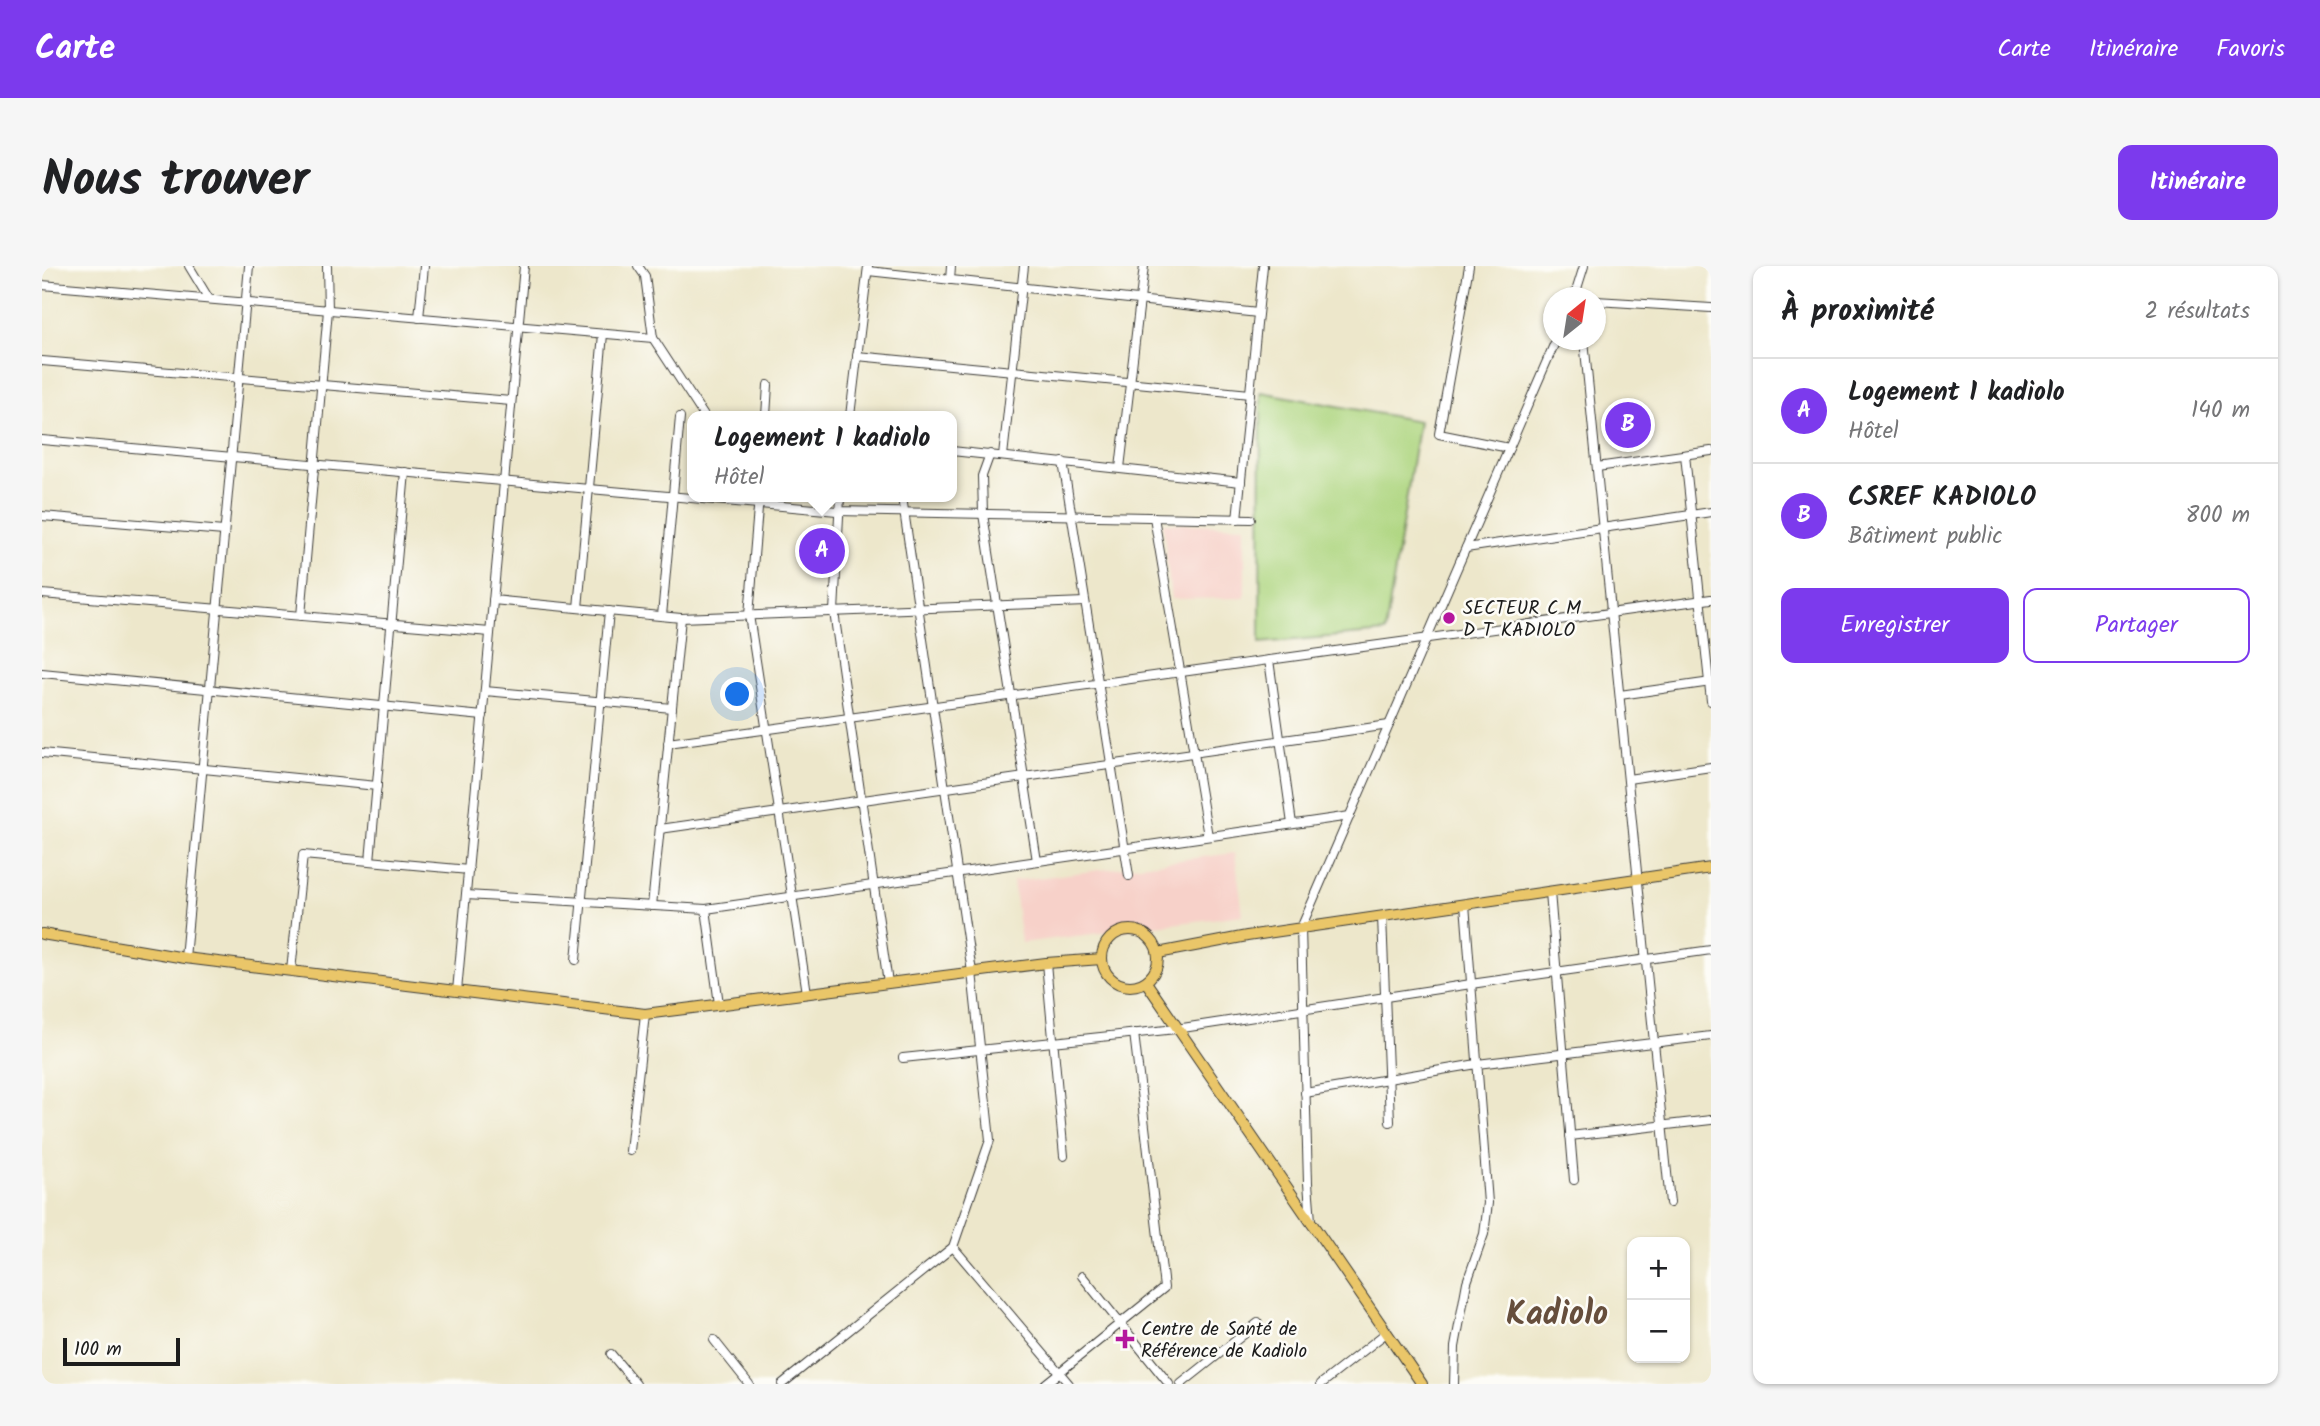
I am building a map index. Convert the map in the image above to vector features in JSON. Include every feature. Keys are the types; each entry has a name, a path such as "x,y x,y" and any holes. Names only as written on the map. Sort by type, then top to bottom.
{"main road":[{"path":"1158,953 1301,928 1711,868"},
{"path":"1124,930 1142,932 1155,944 1158,953 1156,969 1146,982 1137,985 1118,983 1110,977 1102,960 1110,938 1124,930"},
{"path":"42,934 185,958 645,1014 1046,963 1102,960"},
{"path":"1146,982 1422,1384"}],"street":[{"path":"189,266 209,299"},
{"path":"185,958 249,266"},
{"path":"302,616 328,310 327,266"},
{"path":"419,318 424,266"},
{"path":"457,991 524,266"},
{"path":"638,266 645,276 653,338 701,411"},
{"path":"950,279 951,266"},
{"path":"1003,456 1024,266"},
{"path":"1120,468 1144,266"},
{"path":"1237,519 1263,266"},
{"path":"1469,266 1439,434 1509,448"},
{"path":"1579,287 1584,266"},
{"path":"851,411 868,268 1022,288 1258,313"},
{"path":"42,285 653,338"},
{"path":"1606,302 1711,308"},
{"path":"578,608 603,334"},
{"path":"1312,1227 1308,1183 1301,928 1552,350"},
{"path":"1585,350 1670,1203"},
{"path":"857,356 1250,394"},
{"path":"42,361 512,401"},
{"path":"766,411 768,385"},
{"path":"663,616 680,417"},
{"path":"42,440 687,497"},
{"path":"957,451 1241,482"},
{"path":"1597,467 1711,451"},
{"path":"990,454 982,476 983,514 1037,861"},
{"path":"1685,455 1711,701"},
{"path":"1063,462 1129,876"},
{"path":"370,861 405,472"},
{"path":"759,502 749,615 807,993"},
{"path":"773,502 837,511 1251,519"},
{"path":"839,502 834,612 888,983"},
{"path":"782,1384 953,1247 990,1140 972,972 903,502"},
{"path":"1466,548 1711,512"},
{"path":"42,516 225,531"},
{"path":"1154,517 1208,836"},
{"path":"42,594 491,632"},
{"path":"668,743 1711,599"},
{"path":"493,600 681,618 1085,601"},
{"path":"576,960 609,611"},
{"path":"652,906 681,618"},
{"path":"1269,660 1292,824"},
{"path":"42,673 483,716"},
{"path":"1620,695 1710,682"},
{"path":"485,691 672,708"},
{"path":"660,829 1389,724"},
{"path":"42,753 377,786"},
{"path":"1628,779 1711,767"},
{"path":"466,895 706,909 1350,816"},
{"path":"291,971 303,855 469,870"},
{"path":"1550,892 1574,1180"},
{"path":"1454,1384 1455,1347 1467,1282 1484,1234 1488,1203 1465,904"},
{"path":"706,909 719,1004"},
{"path":"1382,916 1390,1122"},
{"path":"903,1058 1176,1029 1711,950"},
{"path":"1046,963 1064,1156"},
{"path":"630,1151 645,1014"},
{"path":"1045,1384 1164,1288 1134,1033"},
{"path":"1306,1093 1477,1064 1711,1037"},
{"path":"1570,1136 1711,1120"},
{"path":"953,1247 1069,1384"},
{"path":"1082,1276 1169,1384"},
{"path":"1181,1384 1258,1323"},
{"path":"1321,1384 1386,1333"},
{"path":"714,1340 749,1384"},
{"path":"611,1353 636,1384"}],"shaded area":[{"path":"1163,523 1245,526 1245,598 1171,599"},
{"path":"1235,853 1243,915 1021,943 1013,881"}],"green space":[{"path":"1261,392 1419,421 1385,632 1260,643"}],"place":[{"name":"CSREF KADIOLO","path":"1628,425"},
{"name":"Logement 1 kadiolo","path":"822,551"},
{"name":"SECTEUR C M D T KADIOLO","path":"1449,618"},
{"name":"Centre de Santé de Référence de Kadiolo","path":"1125,1339"}],"district":[{"name":"Kadiolo","path":"1557,1312"}]}
